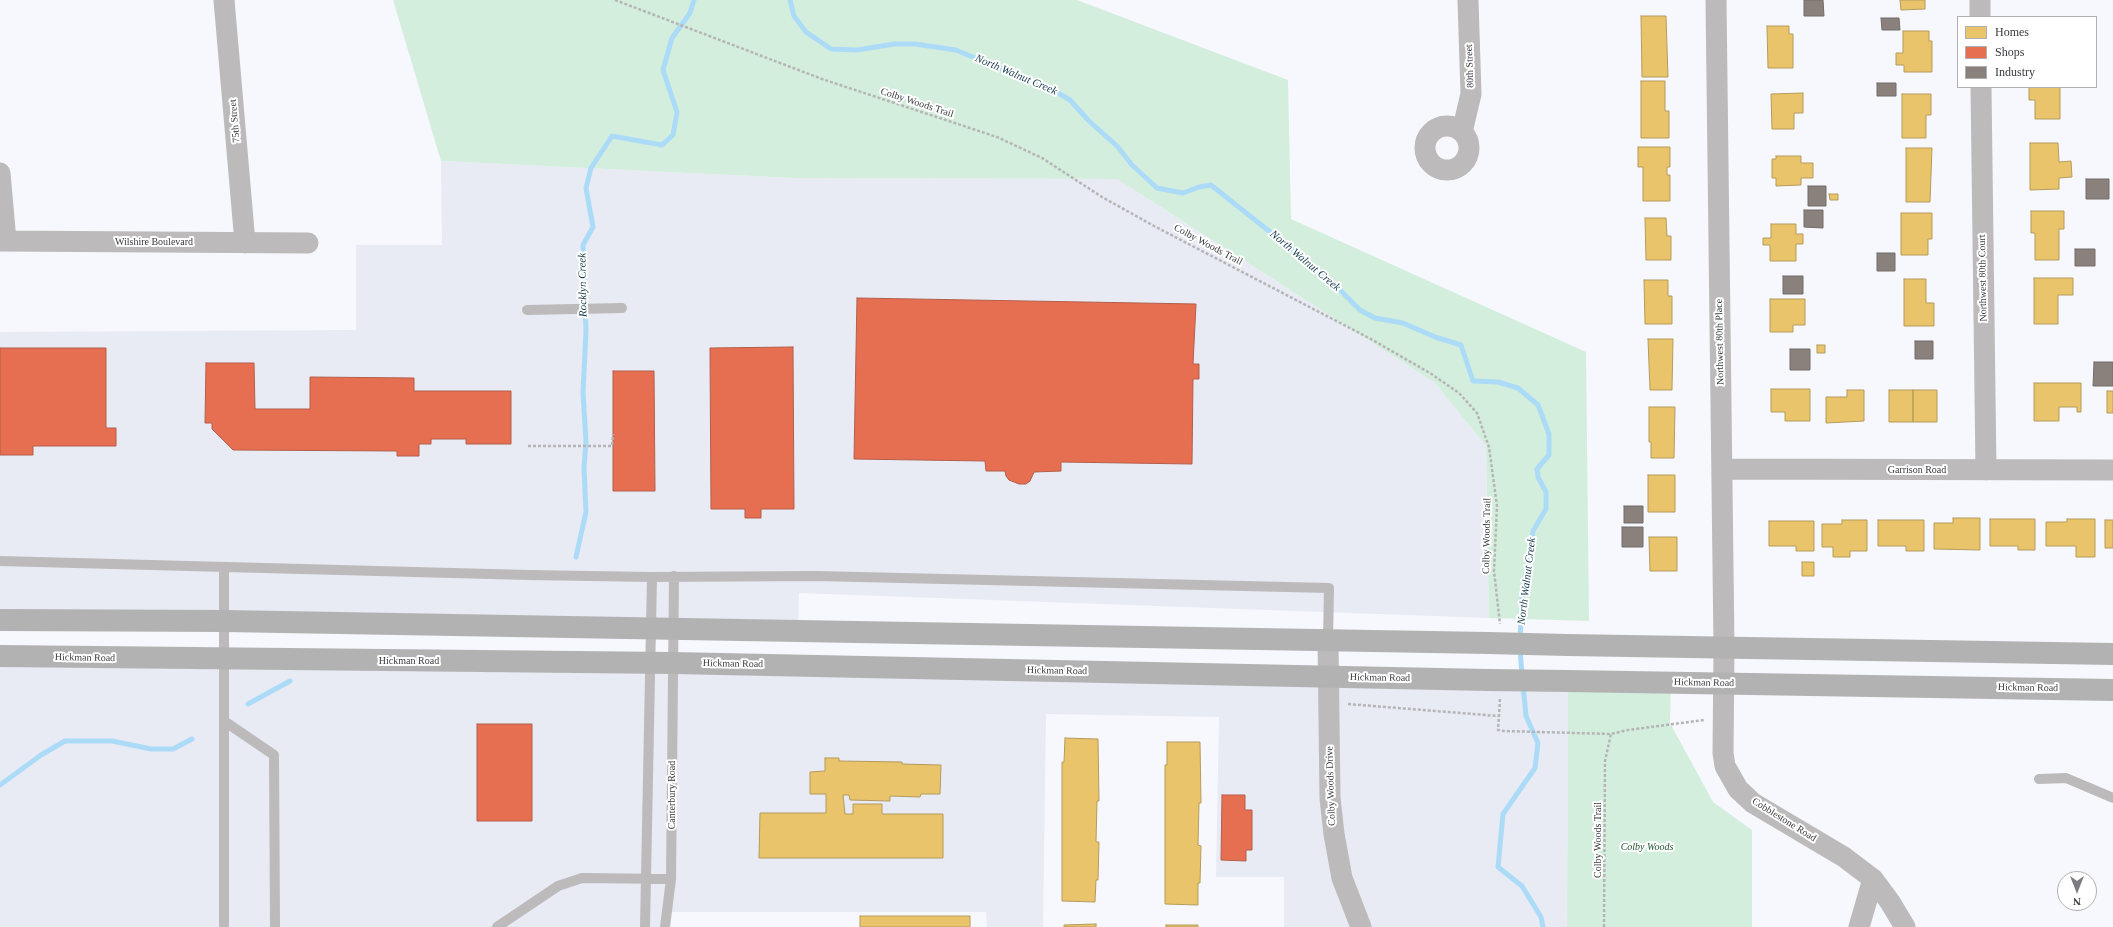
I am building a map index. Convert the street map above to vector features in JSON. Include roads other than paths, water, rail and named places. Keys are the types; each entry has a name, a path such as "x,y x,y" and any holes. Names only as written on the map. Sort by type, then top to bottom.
{"main road":[{"path":"0,620 224,621 1328,640 1494,636 1567,645 2113,654"},
{"name":"Hickman Road","path":"0,656 650,662 1329,678 1494,688 1568,681 2113,690"}],"street":[{"name":"75th Street","path":"224,0 245,243"},
{"name":"80th Street","path":"1462,132 1471,94 1468,0"},
{"name":"Northwest 80th Place","path":"1716,0 1724,647 1723,684"},
{"path":"1980,0 1980,16"},
{"name":"Northwest 80th Court","path":"1981,88 1986,470"},
{"path":"0,173 3,241"},
{"name":"Wilshire Boulevard","path":"3,241 308,243"},
{"name":"Garrison Road","path":"1722,469 2113,470"},
{"name":"Colby Woods Drive","path":"1328,640 1330,798 1334,834 1342,878 1361,927"},
{"name":"Cobblestone Road","path":"1723,684 1725,766 1738,789 1753,802 1844,857 1873,879 1905,927"},
{"path":"1859,927 1873,879"}],"lane":[{"path":"527,310 622,308"},
{"path":"0,561 652,577 816,576 1329,588 1328,640"},
{"path":"224,567 224,927"},
{"name":"Canterbury Road","path":"665,927 671,879 674,576"},
{"path":"645,927 648,879 652,577"},
{"path":"224,721 274,755 275,927"},
{"path":"2039,779 2066,778 2113,798"},
{"path":"497,927 558,886 582,878 671,879"}],"waterway":[{"name":"Rocklyn Creek","path":"576,557 586,512 584,468 586,442 583,392 586,331 583,245 593,227 586,188 591,168 612,136 662,145 673,135 677,112 663,70 672,38 690,13 694,0"},
{"name":"North Walnut Creek","path":"790,0 794,16 806,32 831,49 857,50 894,44 915,44 956,50 1058,93 1070,100 1089,121 1117,146 1132,165 1157,188 1183,193 1199,187 1211,185 1328,278 1360,310 1375,318 1403,323 1435,337 1461,345 1473,381 1498,382 1518,388 1538,405 1549,434 1549,455 1537,469 1538,477 1546,492 1546,509 1533,531 1522,597 1520,639"},
{"name":"North Walnut Creek","path":"1520,649 1522,675"},
{"name":"Rocklyn Creek","path":"248,704 290,681"},
{"name":"North Walnut Creek","path":"1523,685 1526,716 1538,743 1535,768 1503,814 1498,867 1522,886 1541,917 1543,927"},
{"name":"Rocklyn Creek","path":"0,785 41,755 65,741 112,741 151,749 173,749 192,739"}],"park label":[{"name":"Colby Woods","path":"1647,847"}]}
